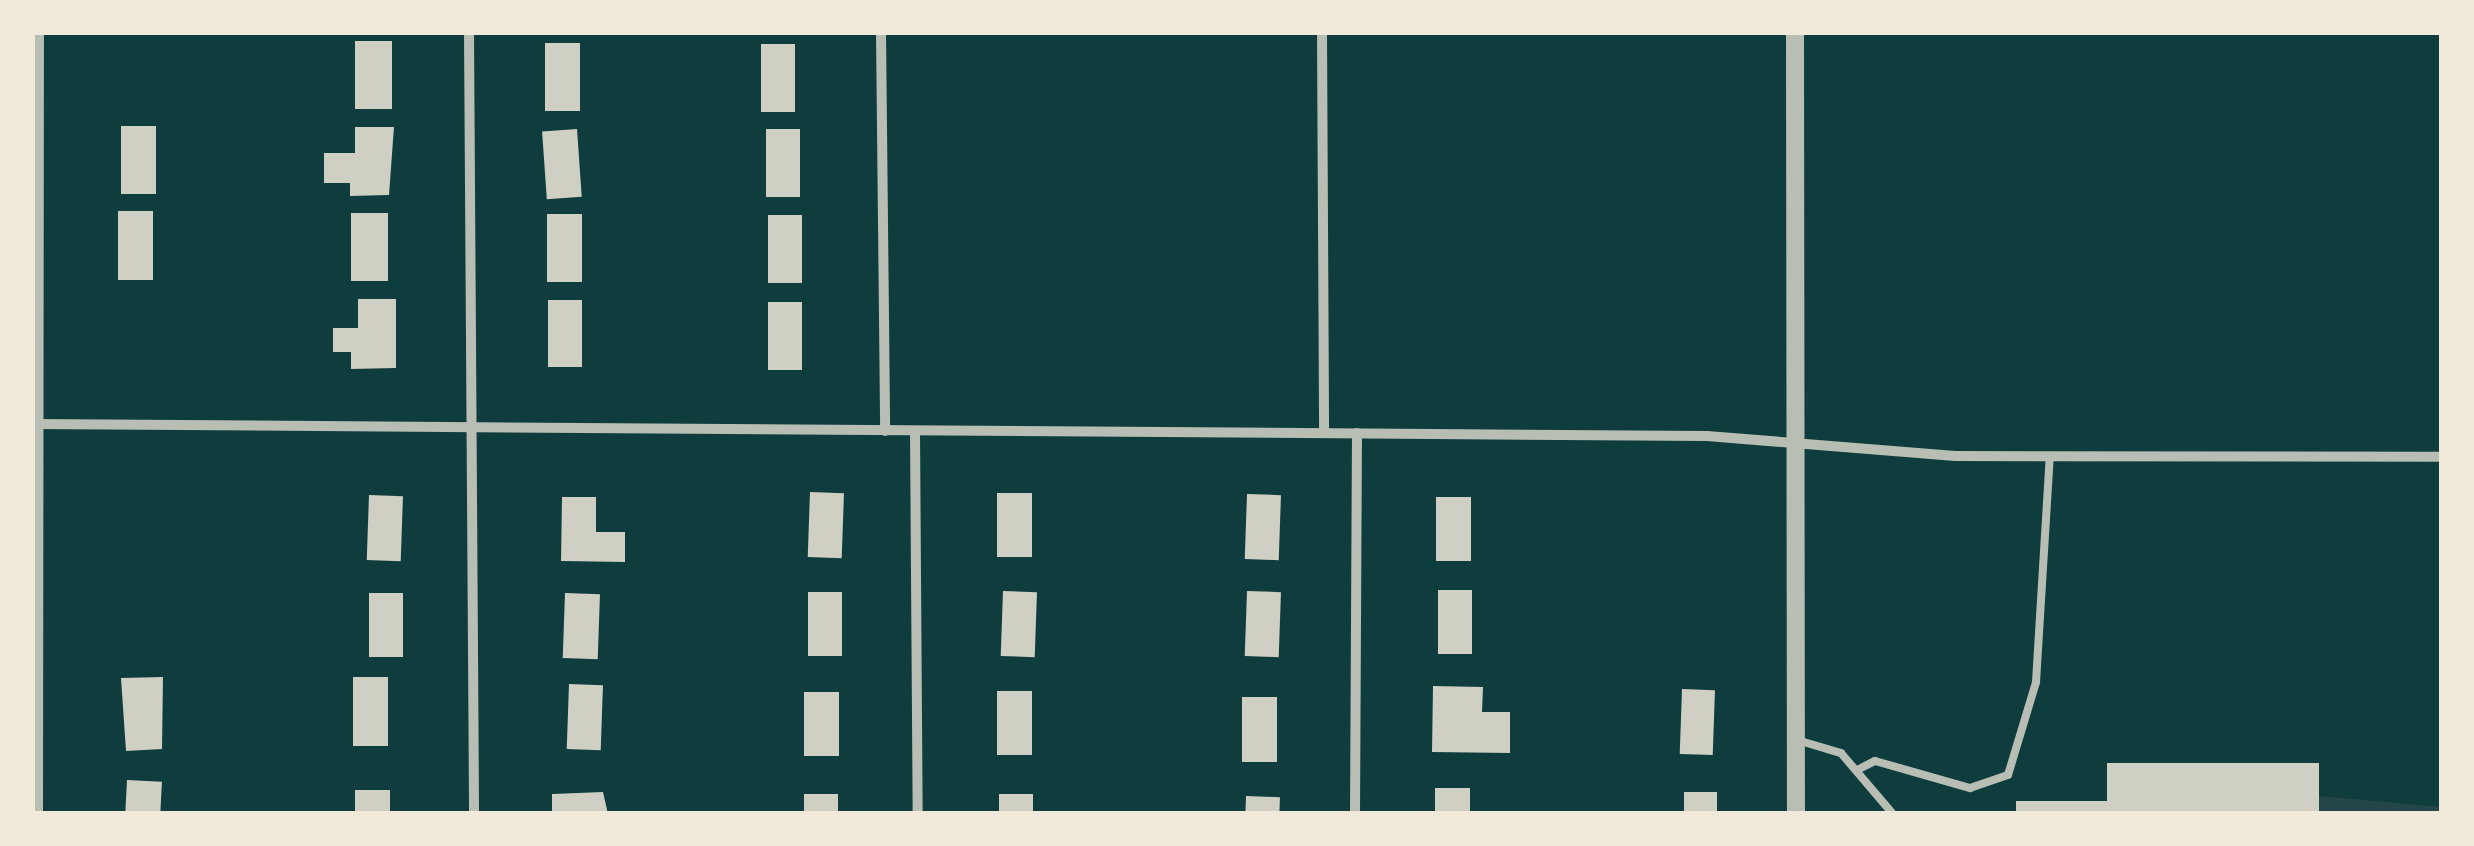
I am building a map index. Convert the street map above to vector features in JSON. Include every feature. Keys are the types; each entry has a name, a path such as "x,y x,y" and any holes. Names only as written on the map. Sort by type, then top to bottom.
{"street":[{"path":"38,814 34,424 39,32"},
{"path":"469,32 474,814"},
{"path":"881,32 886,431"},
{"path":"1322,32 1324,432"},
{"path":"1795,32 1796,814"},
{"path":"34,424 474,424 1794,438 2050,456 2442,457"},
{"path":"915,431 918,814"},
{"path":"1354,814 1357,433"}],"lane":[{"path":"1859,769 1876,761 1970,788 2008,775 2036,682 2050,456"},
{"path":"1796,740 1841,753 1859,769 1893,814"}],"shaded area":[{"path":"2319,796 2441,807 2441,813 2319,814"}],"building":[{"path":"355,41 392,41 392,109 355,109"},
{"path":"545,43 580,43 580,111 545,111"},
{"path":"761,44 795,44 795,112 761,112"},
{"path":"121,126 156,126 156,194 121,194"},
{"path":"355,127 394,127 389,195 350,196 350,183 324,183 324,153 355,153"},
{"path":"577,129 582,197 547,199 542,131"},
{"path":"766,129 800,129 800,197 766,197"},
{"path":"118,211 153,211 153,280 118,280"},
{"path":"351,213 388,213 388,281 351,281"},
{"path":"547,214 582,214 582,282 547,282"},
{"path":"768,215 802,215 802,283 768,283"},
{"path":"358,299 396,299 396,368 351,369 351,352 333,352 333,328 358,328"},
{"path":"548,300 582,300 582,367 548,367"},
{"path":"768,302 802,302 802,370 768,370"},
{"path":"810,492 844,493 842,558 808,557"},
{"path":"997,493 1032,493 1032,557 997,557"},
{"path":"1247,494 1281,495 1279,560 1245,559"},
{"path":"369,495 403,496 401,561 367,560"},
{"path":"562,497 596,497 596,532 625,532 625,562 561,561"},
{"path":"1436,497 1471,497 1471,561 1436,561"},
{"path":"1438,590 1472,590 1472,654 1438,654"},
{"path":"1003,591 1037,592 1035,657 1001,656"},
{"path":"1247,591 1281,592 1279,657 1245,656"},
{"path":"808,592 842,592 842,656 808,656"},
{"path":"369,593 403,593 403,657 369,657"},
{"path":"565,593 600,594 598,659 563,658"},
{"path":"163,677 162,749 126,751 121,678"},
{"path":"353,677 388,677 388,746 353,746"},
{"path":"569,684 603,685 601,750 567,749"},
{"path":"1433,686 1483,687 1482,712 1510,712 1510,753 1432,752"},
{"path":"1682,689 1715,690 1713,755 1680,754"},
{"path":"997,691 1032,691 1032,755 997,755"},
{"path":"804,692 839,692 839,756 804,756"},
{"path":"1242,697 1277,697 1277,762 1242,762"},
{"path":"2107,763 2319,763 2319,814 2016,814 2016,801 2107,801"},
{"path":"127,780 162,782 160,814 125,814"},
{"path":"1435,788 1470,788 1470,814 1435,814"},
{"path":"355,790 390,790 390,814 355,814"},
{"path":"603,792 608,814 552,814 552,794"},
{"path":"1684,792 1717,792 1717,814 1684,814"},
{"path":"804,794 838,794 838,814 804,814"},
{"path":"999,794 1033,794 1033,814 999,814"},
{"path":"1246,796 1280,797 1279,814 1245,814"}]}
